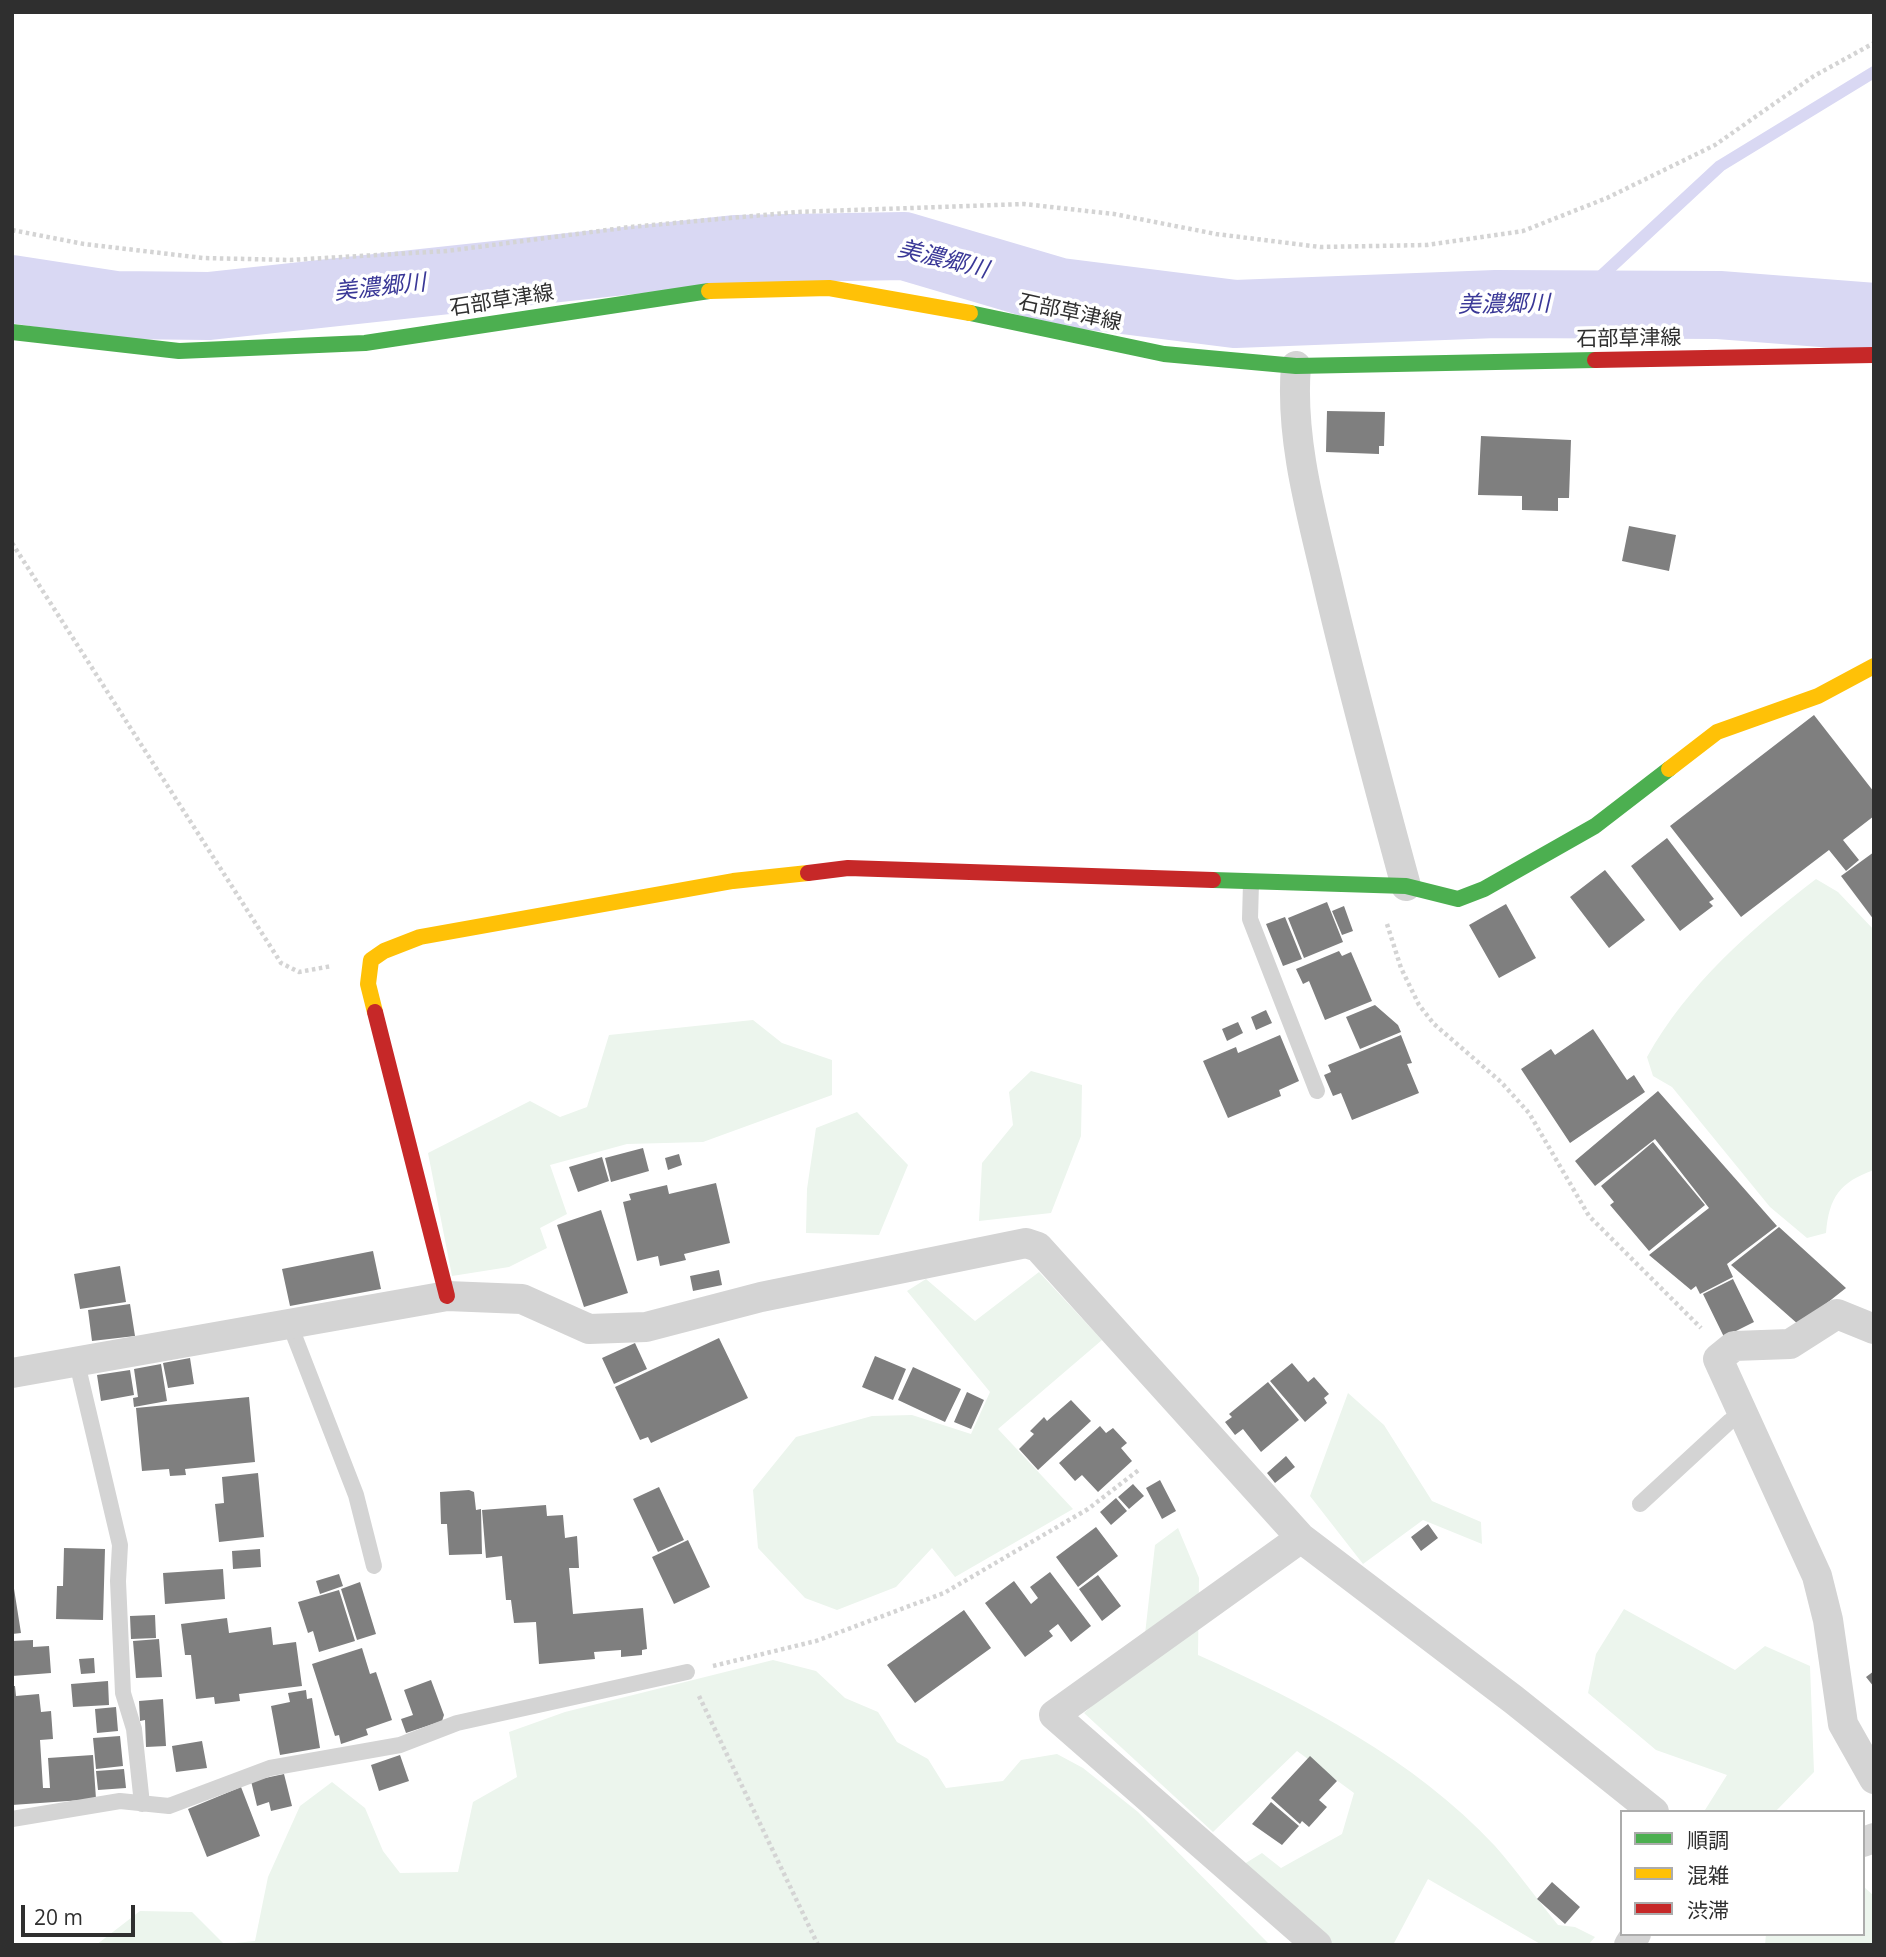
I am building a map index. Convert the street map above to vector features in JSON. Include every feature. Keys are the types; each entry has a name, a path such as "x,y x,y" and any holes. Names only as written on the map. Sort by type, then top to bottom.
{"street":[{"name":"石部草津線","path":"12,332 179,351 365,343 704,291 829,288 950,309 1164,354 1296,366 1874,355"},
{"path":"1296,366 1293,400 1313,520 1352,686 1391,886"},
{"path":"447,1296 368,984 371,960 384,951 420,937 733,881 848,868 1391,886 1458,899 1484,889 1595,826 1717,732 1818,696 1869,673"},
{"path":"12,1373 447,1296 522,1299 589,1329 646,1327 761,1297 1026,1243 1038,1247 1301,1538 1514,1700 1652,1810"},
{"path":"1874,1329 1837,1314 1790,1344 1734,1346 1718,1359 1817,1576 1828,1620 1843,1724 1874,1779"},
{"path":"1301,1538 1054,1715 1317,1945"}],"lane":[{"path":"1251,883 1250,919 1317,1091"},
{"path":"290,1325 356,1495 374,1566"},
{"path":"78,1363 120,1545 118,1581 123,1693 134,1729 142,1804"},
{"path":"1640,1504 1730,1421 1743,1413"},
{"path":"12,1819 120,1801 169,1806 270,1768 400,1745 470,1719 687,1672"}],"path":[{"path":"12,230 85,244 203,258 290,260 447,251 630,227 797,212 1024,204 1114,214 1216,234 1320,247 1427,246 1523,231 1607,198 1715,145 1814,76 1874,43"},
{"path":"12,543 281,963 299,972 371,960"},
{"path":"1391,886 1401,968 1419,1004 1434,1024 1501,1082 1529,1113 1589,1216 1630,1260 1696,1321 1718,1359"},
{"path":"818,1945 687,1672 816,1640 944,1593 1088,1509 1140,1469"}],"shaded area":[{"path":"1816,879 1838,892 1874,930 1874,1170 1853,1180 1838,1192 1830,1210 1826,1233 1807,1238 1770,1207 1672,1087 1653,1076 1647,1057 1663,1030 1701,982 1744,938"},
{"path":"753,1020 782,1043 832,1060 832,1095 703,1142 627,1144 550,1165 567,1214 540,1228 547,1248 509,1267 452,1276 428,1153 530,1101 560,1117 587,1107 609,1035"},
{"path":"1031,1071 1082,1085 1081,1136 1051,1213 979,1221 982,1163 1013,1125 1009,1092"},
{"path":"857,1112 908,1165 879,1235 806,1233 807,1189 816,1128"},
{"path":"1039,1272 1102,1340 998,1429 1073,1509 955,1577 932,1548 896,1587 837,1610 805,1598 758,1548 753,1490 796,1437 872,1416 912,1415 971,1434 990,1392 907,1291 926,1279 975,1321"},
{"path":"1348,1393 1384,1425 1432,1501 1481,1522 1482,1544 1423,1520 1363,1564 1310,1496"},
{"path":"1178,1528 1199,1578 1198,1655 1318,1714 1394,1760 1429,1786 1495,1846 1558,1925 1575,1927 1595,1937 1588,1945 1542,1945 1428,1879 1393,1945 1330,1945 1241,1866 1262,1853 1281,1868 1342,1834 1354,1793 1297,1751 1213,1832 1084,1713 1142,1661 1155,1545"},
{"path":"1624,1609 1735,1670 1765,1646 1810,1666 1814,1772 1777,1810 1705,1810 1727,1775 1656,1750 1588,1693 1596,1654"},
{"path":"773,1660 816,1671 845,1698 878,1712 897,1742 928,1759 946,1788 1003,1781 1021,1760 1057,1754 1083,1768 1138,1812 1270,1945 96,1945 140,1911 192,1912 224,1944 255,1941 268,1877 300,1806 332,1782 365,1808 383,1851 400,1873 458,1872 473,1802 517,1777 509,1732 565,1712"},
{"path":"1865,1888 1874,1896 1874,1945 1765,1945 1766,1936 1865,1936"}],"building":[{"path":"1327,411 1385,412 1384,446 1379,446 1379,454 1326,452"},
{"path":"1481,436 1571,440 1569,498 1558,498 1558,511 1522,510 1522,496 1478,495"},
{"path":"1629,526 1676,535 1669,571 1622,561"},
{"path":"1814,715 1874,792 1874,816 1843,840 1859,860 1846,871 1829,850 1741,917 1670,826"},
{"path":"1667,838 1714,899 1709,902 1713,906 1680,931 1631,866"},
{"path":"1874,852 1874,920 1841,876"},
{"path":"1605,870 1645,920 1609,948 1570,897"},
{"path":"1327,902 1343,942 1304,958 1288,918"},
{"path":"1506,904 1536,958 1499,978 1469,925"},
{"path":"1344,906 1353,931 1342,935 1332,911"},
{"path":"1285,917 1302,959 1283,966 1266,924"},
{"path":"1339,951 1342,956 1351,952 1372,1001 1325,1020 1309,981 1303,984 1296,969"},
{"path":"1375,1005 1398,1025 1401,1032 1360,1049 1346,1017"},
{"path":"1266,1010 1272,1023 1256,1030 1251,1017"},
{"path":"1238,1022 1243,1033 1227,1041 1222,1029"},
{"path":"1593,1029 1627,1080 1634,1075 1645,1092 1570,1143 1521,1069 1551,1049 1555,1055"},
{"path":"1280,1035 1299,1081 1279,1090 1281,1096 1228,1118 1203,1061 1236,1047 1238,1053"},
{"path":"1401,1035 1412,1063 1407,1064 1419,1093 1352,1120 1341,1093 1333,1096 1324,1075 1331,1072 1328,1065"},
{"path":"1658,1091 1777,1226 1727,1264 1733,1277 1700,1294 1696,1286 1691,1290 1649,1255 1709,1208 1655,1139 1595,1186 1575,1161"},
{"path":"1653,1142 1705,1205 1649,1251 1610,1205 1614,1202 1601,1186"},
{"path":"643,1148 649,1171 611,1182 605,1158"},
{"path":"679,1154 682,1165 668,1170 665,1158"},
{"path":"602,1157 609,1181 578,1192 569,1167"},
{"path":"716,1183 730,1243 684,1254 686,1260 660,1266 658,1256 637,1261 623,1202 631,1200 629,1194 667,1185 669,1194"},
{"path":"601,1210 628,1293 584,1307 557,1225"},
{"path":"1779,1227 1846,1288 1799,1325 1731,1265"},
{"path":"373,1251 381,1289 290,1306 282,1269"},
{"path":"120,1266 126,1302 80,1309 74,1274"},
{"path":"719,1270 722,1285 693,1291 690,1276"},
{"path":"1733,1279 1754,1322 1724,1337 1703,1294"},
{"path":"130,1304 135,1336 92,1341 88,1310"},
{"path":"719,1338 748,1398 651,1443 648,1437 640,1440 615,1387"},
{"path":"635,1343 647,1369 614,1384 602,1358"},
{"path":"875,1356 906,1369 893,1400 862,1387"},
{"path":"190,1358 194,1384 168,1388 163,1363"},
{"path":"1292,1363 1308,1382 1314,1377 1329,1394 1324,1398 1327,1403 1305,1422 1270,1381"},
{"path":"161,1364 167,1401 134,1407 133,1398 138,1397 134,1369"},
{"path":"913,1367 961,1389 945,1422 898,1400"},
{"path":"130,1370 134,1395 101,1401 97,1375"},
{"path":"1268,1382 1299,1420 1261,1452 1243,1429 1235,1435 1225,1422 1232,1417 1229,1414"},
{"path":"967,1392 984,1400 971,1429 954,1422"},
{"path":"249,1397 255,1462 185,1469 186,1475 170,1476 169,1469 142,1471 136,1408"},
{"path":"1071,1400 1091,1421 1038,1470 1019,1449 1034,1434 1030,1431 1044,1417 1047,1421"},
{"path":"1100,1426 1106,1433 1113,1428 1127,1443 1121,1448 1132,1461 1098,1492 1082,1475 1075,1481 1059,1463"},
{"path":"1286,1456 1295,1467 1275,1483 1267,1473"},
{"path":"258,1473 264,1537 219,1542 215,1504 224,1503 222,1477"},
{"path":"1160,1480 1176,1511 1162,1519 1146,1488"},
{"path":"1133,1484 1144,1496 1129,1509 1118,1497"},
{"path":"659,1487 684,1540 658,1552 633,1499"},
{"path":"440,1492 474,1492 476,1510 481,1509 482,1554 449,1555 447,1524 441,1524"},
{"path":"1116,1498 1127,1511 1111,1525 1100,1512"},
{"path":"546,1505 547,1516 563,1515 565,1538 577,1536 579,1568 569,1568 573,1614 643,1608 647,1649 642,1650 642,1655 621,1657 621,1650 594,1652 595,1659 539,1664 536,1622 514,1623 511,1600 506,1600 502,1556 486,1558 482,1510"},
{"path":"1428,1524 1438,1538 1421,1551 1411,1537"},
{"path":"1096,1527 1118,1556 1078,1587 1056,1557"},
{"path":"688,1540 710,1587 674,1604 652,1557"},
{"path":"64,1548 105,1549 103,1620 56,1619 57,1586 63,1586"},
{"path":"260,1549 261,1567 233,1569 232,1551"},
{"path":"223,1569 225,1599 165,1604 163,1573"},
{"path":"1050,1572 1091,1626 1071,1642 1058,1624 1049,1631 1053,1636 1025,1657 985,1603 1014,1581 1031,1604 1038,1598 1030,1587"},
{"path":"339,1574 343,1586 320,1594 316,1581"},
{"path":"1098,1575 1121,1606 1102,1621 1079,1589"},
{"path":"12,1576 21,1633 12,1634"},
{"path":"360,1582 376,1634 357,1640 341,1589"},
{"path":"339,1590 355,1641 319,1652 313,1631 308,1633 298,1602"},
{"path":"964,1610 991,1648 915,1703 887,1665"},
{"path":"155,1615 156,1638 131,1639 130,1616"},
{"path":"227,1618 229,1633 271,1627 273,1645 296,1642 302,1686 239,1694 240,1701 215,1704 214,1697 196,1699 191,1655 185,1655 181,1624"},
{"path":"159,1639 162,1677 136,1678 133,1641"},
{"path":"33,1640 33,1647 49,1646 51,1673 12,1676 12,1641"},
{"path":"362,1648 370,1674 376,1672 392,1720 366,1729 368,1735 341,1744 339,1735 335,1736 312,1664"},
{"path":"94,1658 95,1673 81,1674 79,1659"},
{"path":"1874,1671 1874,1687 1866,1677"},
{"path":"431,1680 444,1715 442,1721 406,1733 401,1719 413,1715 404,1690"},
{"path":"108,1681 109,1705 73,1707 71,1684"},
{"path":"12,1686 15,1686 16,1696 39,1694 41,1712 51,1711 53,1739 40,1740 43,1788 50,1788 48,1758 93,1755 96,1799 12,1805"},
{"path":"306,1690 307,1699 312,1698 320,1748 280,1755 271,1706 290,1702 288,1693"},
{"path":"163,1699 166,1746 146,1747 145,1720 140,1721 139,1701"},
{"path":"116,1707 118,1731 97,1733 95,1709"},
{"path":"120,1736 123,1766 96,1769 93,1738"},
{"path":"202,1741 207,1768 176,1772 172,1746"},
{"path":"400,1755 409,1781 379,1791 371,1765"},
{"path":"1310,1756 1337,1781 1319,1800 1327,1807 1309,1827 1302,1821 1300,1824 1271,1798"},
{"path":"124,1769 126,1788 98,1790 96,1771"},
{"path":"284,1774 292,1806 271,1811 269,1802 257,1806 251,1781"},
{"path":"241,1787 260,1836 207,1857 188,1809"},
{"path":"1271,1802 1299,1826 1282,1845 1252,1824"},
{"path":"1552,1882 1580,1907 1565,1924 1537,1899"}],"waterway":[{"path":"1570,305 1720,166 1874,72"},
{"name":"美濃郷川","path":"12,289 116,305 209,306 735,249 904,246 1060,292 1235,314 1496,304 1719,305 1874,317"}],"traffic: fast":[{"path":"12,332 179,351 365,343 709,291"},
{"path":"970,313 1164,354 1296,366 1595,360"},
{"path":"1213,880 1406,886 1458,899 1484,889 1595,826 1669,769"}],"traffic: slow":[{"path":"709,291 829,288 970,313"},
{"path":"1669,769 1717,732 1818,696 1874,666"},
{"path":"375,1012 368,984 371,960 384,951 420,937 733,881 808,873"}],"traffic: jam":[{"path":"1595,360 1874,355"},
{"path":"808,873 848,868 1213,880"},
{"path":"375,1012 447,1296"}]}
